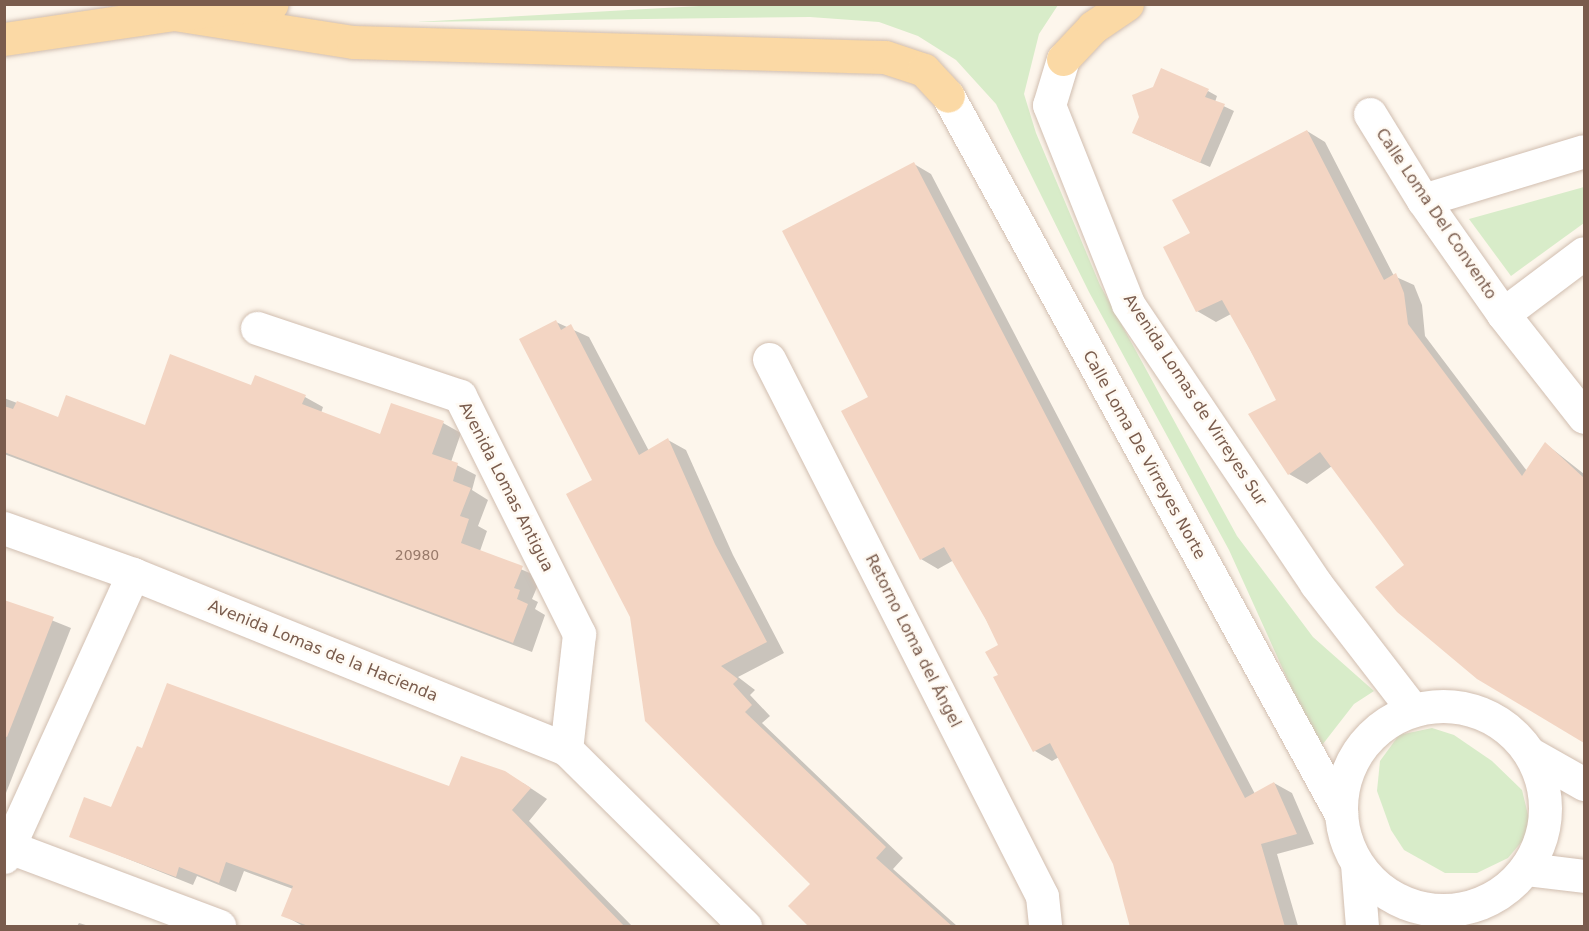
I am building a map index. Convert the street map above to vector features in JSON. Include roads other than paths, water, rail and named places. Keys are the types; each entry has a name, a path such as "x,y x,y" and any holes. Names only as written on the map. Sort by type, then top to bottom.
{"main road":[{"path":"4,39 174,14 271,4"},
{"path":"1063,59 1093,27 1127,4"},
{"path":"174,14 353,42 885,57 924,70 948,96"}],"street":[{"name":"Avenida Lomas de Virreyes Sur","path":"1063,59 1049,105 1128,304 1316,584 1413,710"},
{"name":"Calle Loma De Virreyes Norte","path":"948,96 1341,814"},
{"name":"Calle Loma Del Convento","path":"1370,114 1423,200 1503,315 1584,417"},
{"path":"1423,200 1584,151"},
{"path":"1503,315 1584,253"},
{"name":"Avenida Lomas Antigua","path":"257,328 460,396 579,634 566,749"},
{"name":"Retorno Loma del Ángel","path":"769,359 1042,896 1045,927"},
{"name":"Avenida Lomas de la Hacienda","path":"4,528 133,574 566,749 745,927"},
{"path":"133,574 6,849 219,927"},
{"path":"1362,927 1357,864 1341,814 1348,770 1367,739 1389,721 1413,710 1447,705 1480,712 1509,728 1531,754 1584,784"},
{"path":"1357,864 1379,888 1409,905 1472,916 1527,869 1546,812 1531,754"},
{"path":"1527,869 1584,876"}]}
